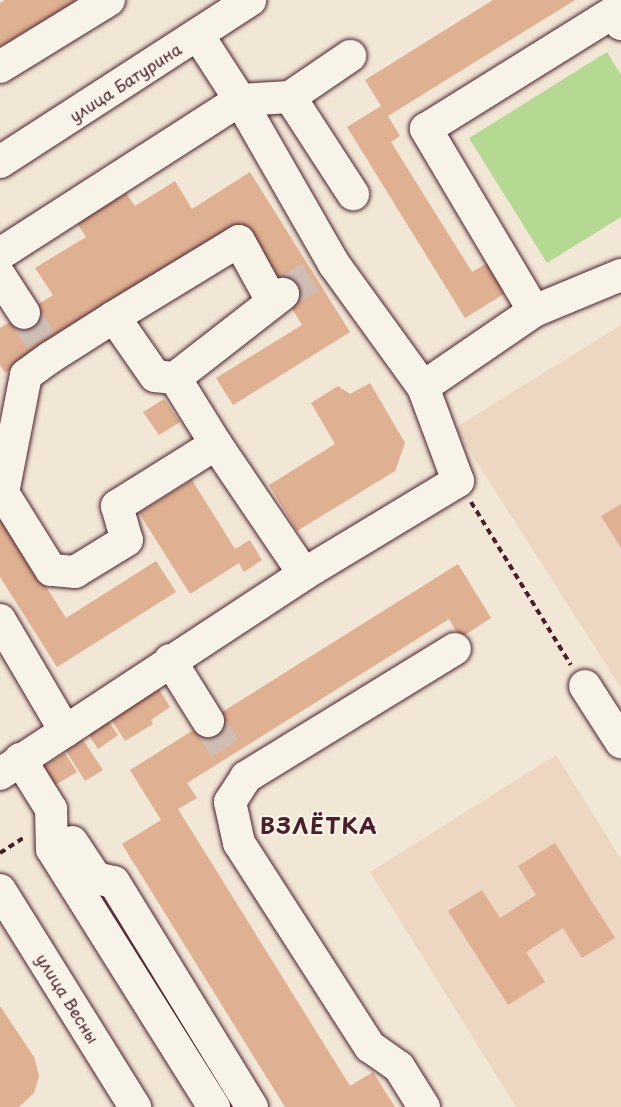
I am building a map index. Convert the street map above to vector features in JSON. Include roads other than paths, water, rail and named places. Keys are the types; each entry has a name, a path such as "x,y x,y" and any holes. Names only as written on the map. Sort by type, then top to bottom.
{"street":[{"path":"0,67 109,0"},
{"name":"улица Батурина","path":"0,162 250,0"},
{"path":"534,310 426,129 614,12 621,24"},
{"path":"198,35 240,100 324,269 423,387 458,481 304,574 10,766 41,821 52,849 214,1107"},
{"path":"0,254 240,100 290,97 350,56"},
{"path":"290,97 353,194"},
{"path":"114,317 155,376 175,378 278,297 239,241 114,317 48,353 26,375 3,493 51,570 75,572 127,540 117,506 216,444"},
{"path":"423,387 534,310 621,275"},
{"path":"0,276 24,313"},
{"path":"175,378 216,444 304,574"},
{"path":"0,620 65,731"},
{"path":"424,1107 399,1067 370,1047 239,843 230,802 238,767 455,649"},
{"path":"170,660 208,721"},
{"path":"585,686 621,742"},
{"path":"41,821 96,878 114,882 252,1107"},
{"name":"улица Весны","path":"0,892 135,1107"}],"tunnel":[{"path":"283,294 314,275"},
{"path":"24,313 45,348"},
{"path":"208,721 230,756"}],"district":[{"name":"ВЗЛЁТКА","path":"319,825"}]}
